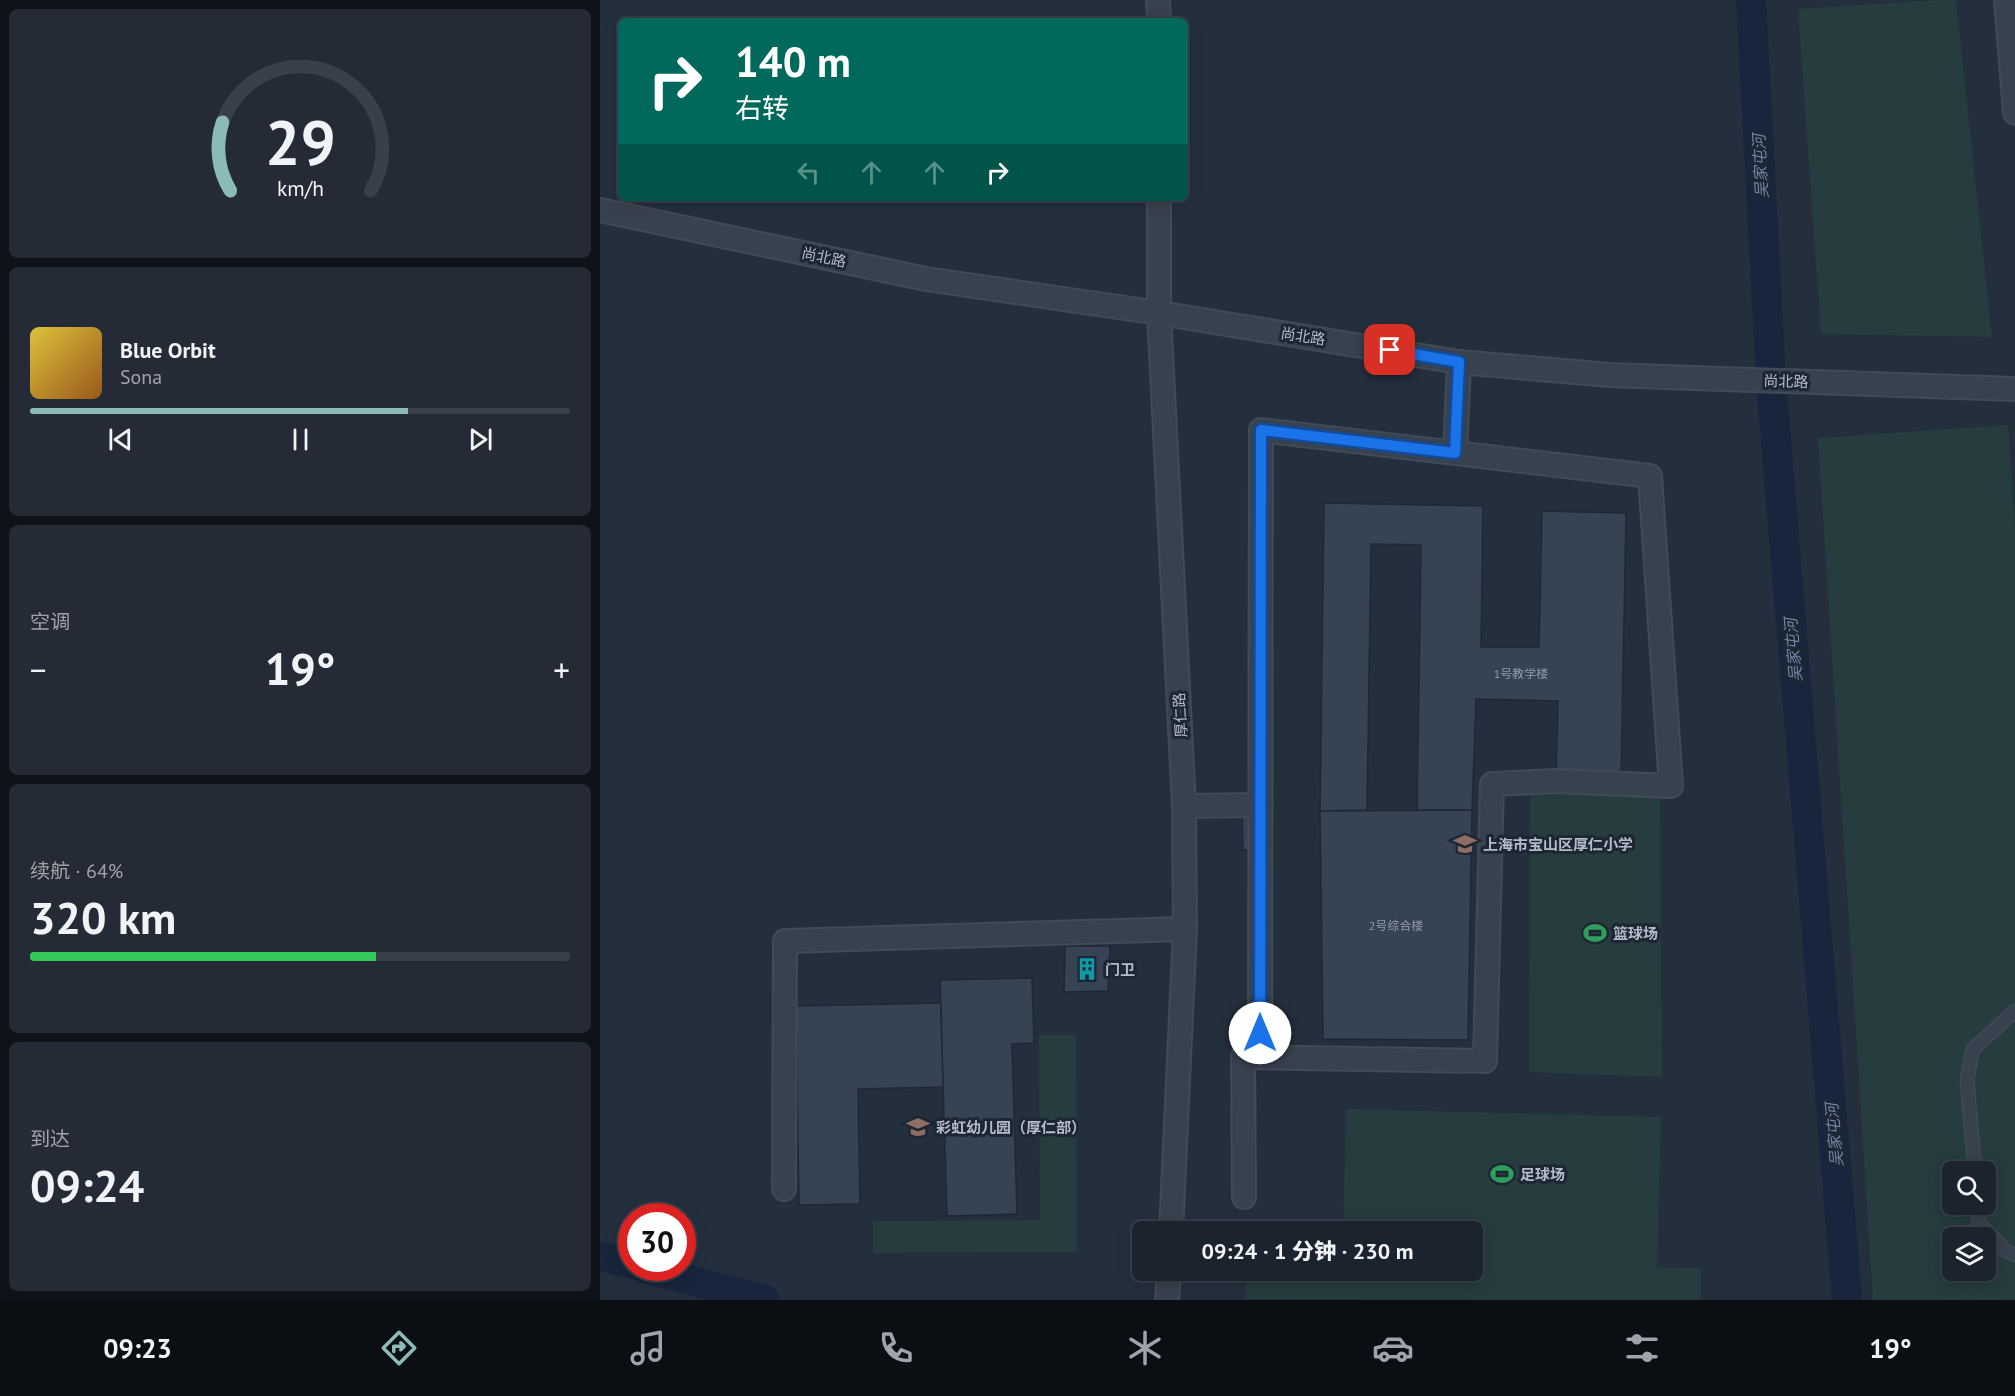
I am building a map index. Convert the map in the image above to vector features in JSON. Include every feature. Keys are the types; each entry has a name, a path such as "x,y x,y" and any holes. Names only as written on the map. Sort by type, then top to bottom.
{"street":[{"path":"1158,0 1159,18"},
{"path":"2006,0 2015,113"},
{"name":"厚仁路","path":"1159,201 1159,313 1184,806 1185,929 1172,1221"},
{"name":"尚北路","path":"600,210 926,279 1159,313 1459,362 1609,375 2015,389"},
{"path":"1455,453 1459,362"},
{"path":"1244,1197 1242,1057 1485,1061 1492,784 1556,782 1671,786 1650,476 1261,430 1260,1056"},
{"path":"1184,806 1261,805"},
{"path":"784,1189 785,941 1185,929"},
{"path":"1167,1300 1168,1281"}],"lane":[{"path":"1974,1161 1967,1079 1972,1049 2015,1011"},
{"path":"1979,1215 1979,1223 2006,1251 2015,1255"}],"green space":[{"path":"1956,0 1992,337 1821,334 1798,9"},
{"path":"2008,425 2015,530 2015,1300 1873,1300 1818,438"},
{"name":"篮球场","path":"1530,793 1660,794 1662,1077 1529,1072"},
{"path":"1039,1035 1076,1035 1077,1252 873,1253 873,1221 1040,1220"},
{"name":"足球场","path":"1346,1109 1661,1117 1657,1267 1701,1268 1701,1300 1245,1299 1246,1281 1483,1281 1483,1221 1343,1221"}],"building":[{"path":"1324,503 1483,506 1481,647 1539,647 1542,511 1626,513 1621,782 1556,781 1558,701 1476,699 1472,810 1417,810 1421,545 1371,544 1367,810 1320,811"},
{"path":"1242,805 1261,805 1260,849 1243,850"},
{"path":"1472,810 1468,1040 1323,1039 1320,811"},
{"name":"门卫","path":"1065,946 1110,946 1108,991 1064,992"},
{"path":"1032,978 1034,1043 1012,1044 1017,1214 947,1216 940,980"},
{"path":"941,1003 943,1087 858,1089 860,1204 799,1205 796,1006"}],"waterway":[{"name":"吴家屯河","path":"1751,0 1771,380 1847,1300"},
{"path":"600,1256 618,1260"},
{"path":"693,1281 765,1300"}],"place":[{"name":"上海市宝山区厚仁小学","path":"1465,844"},
{"name":"篮球场","path":"1595,933"},
{"name":"门卫","path":"1087,969"},
{"name":"彩虹幼儿园（厚仁部）","path":"918,1127"},
{"name":"足球场","path":"1502,1174"}],"route":[{"path":"1260,1033 1261,430 1455,453 1459,362 1390,350"}]}
